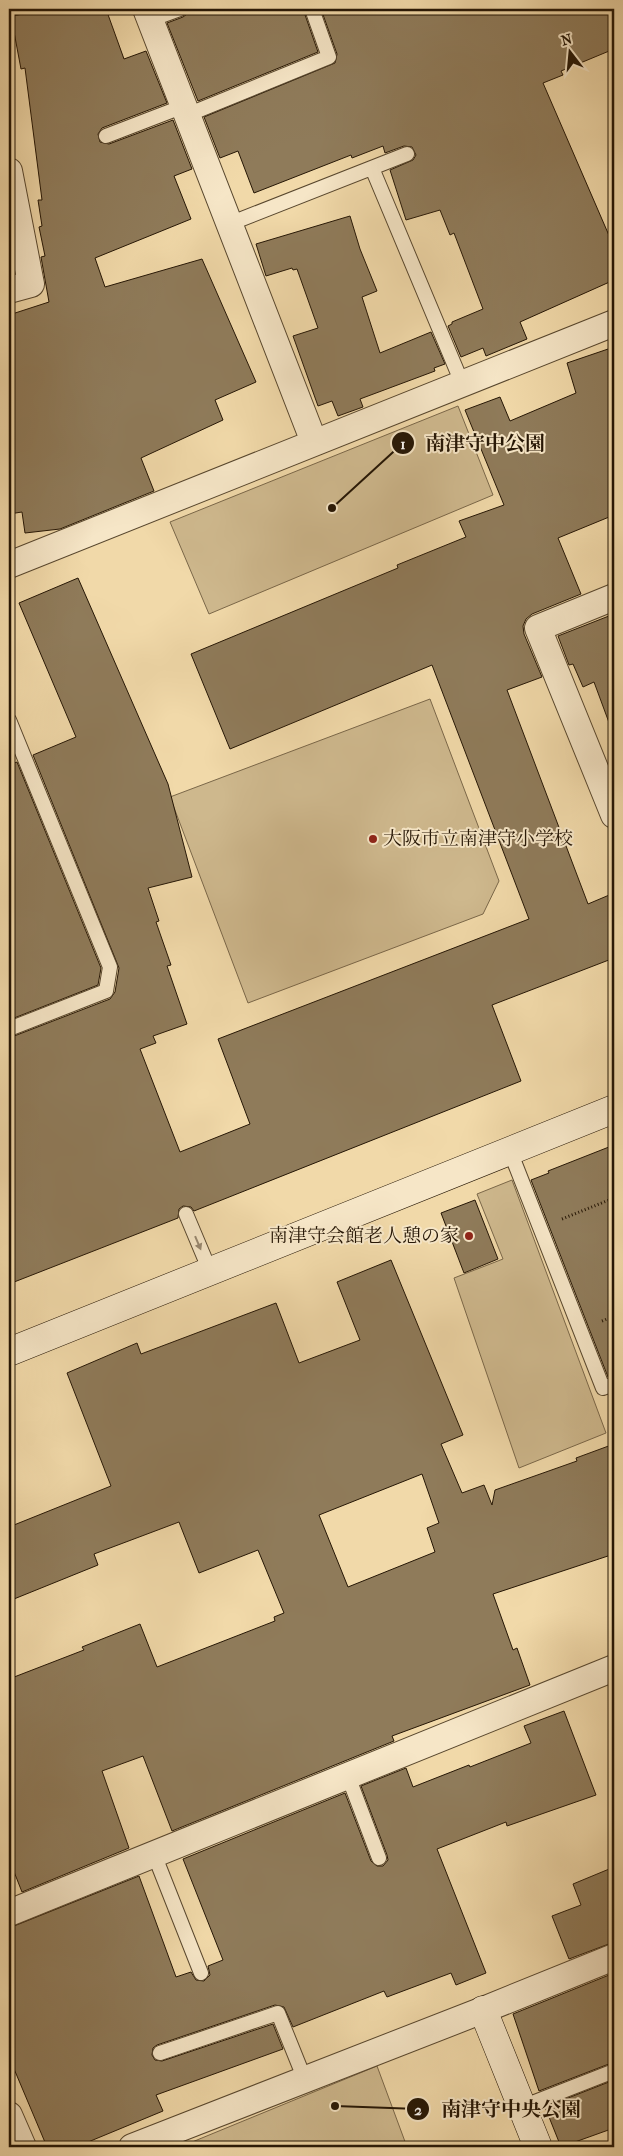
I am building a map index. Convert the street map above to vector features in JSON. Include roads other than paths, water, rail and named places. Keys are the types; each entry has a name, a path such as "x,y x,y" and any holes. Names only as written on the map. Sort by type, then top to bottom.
{"street":[{"path":"148,14 314,442"},
{"path":"9,171 31,284 9,290"},
{"path":"9,565 614,323"},
{"path":"614,598 538,628 614,815"},
{"path":"9,1352 614,1109"},
{"path":"9,1913 614,1668"},
{"path":"132,2147 614,1957"},
{"path":"483,2010 538,2147"},
{"path":"9,2115 23,2147"}],"lane":[{"path":"148,14 180,9"},
{"path":"106,136 186,111 329,57 312,9"},
{"path":"229,224 407,154"},
{"path":"372,168 462,383"},
{"path":"9,720 110,967 106,991 9,1029"},
{"path":"510,1151 603,1388 614,1384"},
{"path":"186,1214 210,1271"},
{"path":"348,1776 378,1858"},
{"path":"154,1854 201,1973"},
{"path":"160,2053 278,2013 305,2080"},
{"path":"522,2107 614,2071"}],"place":[{"name":"南津守中公園","path":"332,508"},
{"name":"大阪市立南津守小学校","path":"373,839"},
{"name":"南津守会館老人憩の家","path":"469,1236"},
{"name":"南津守中央公園","path":"335,2106"}]}
